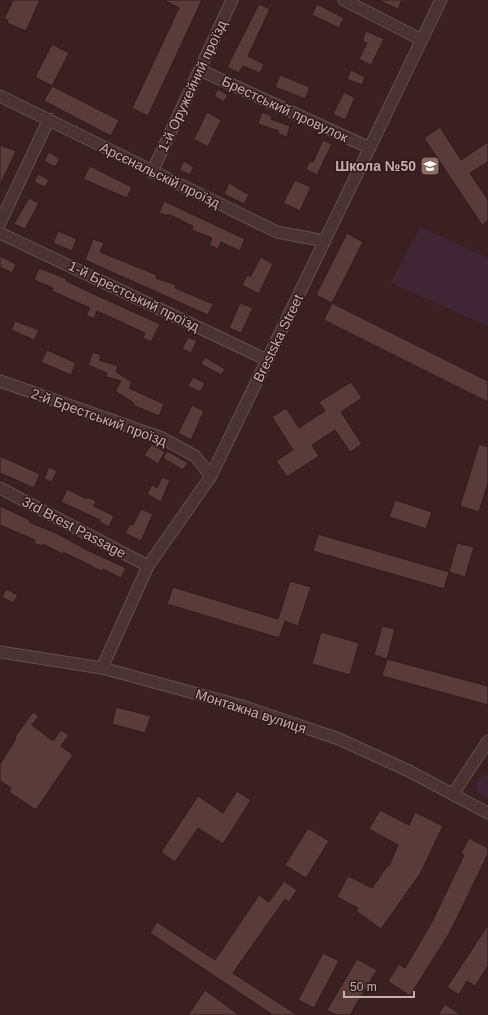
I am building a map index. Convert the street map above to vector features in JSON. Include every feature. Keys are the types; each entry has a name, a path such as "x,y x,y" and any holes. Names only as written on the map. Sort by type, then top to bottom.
{"street":[{"name":"1-й Оружейний проїзд","path":"152,172 232,0"},
{"path":"344,0 422,40"},
{"name":"Brestska Street","path":"102,668 148,566 211,476 442,0"},
{"name":"Брестський провулок","path":"200,70 370,148"},
{"name":"Арсєнальскій проїзд","path":"0,96 152,172 277,232 325,242"},
{"path":"0,223 48,119"},
{"name":"1-й Брестський проїзд","path":"0,233 267,360"},
{"name":"2-й Брестський проїзд","path":"0,381 162,438 195,456 211,476"},
{"name":"3rd Brest Passage","path":"0,488 148,566"},
{"name":"Монтажна вулиця","path":"0,652 102,668 242,706 339,739 408,770 488,813"},
{"path":"453,794 488,741"}],"shaded area":[{"path":"420,227 488,258 488,326 391,283"},
{"path":"484,775 488,776 488,799 476,791 477,779"}],"building":[{"path":"13,0 40,0 26,31 7,23 8,20 4,19"},
{"path":"164,0 202,0 148,116 132,108 179,8"},
{"path":"378,0 402,0 398,9"},
{"path":"259,4 270,9 248,56 264,64 260,73 243,66 239,73 227,67"},
{"path":"317,4 344,18 339,28 312,15"},
{"path":"366,31 384,39 371,65 359,59 367,43 362,41"},
{"path":"52,44 69,53 52,86 35,77"},
{"path":"351,70 365,77 362,85 347,79"},
{"path":"280,75 310,87 305,99 275,87"},
{"path":"52,86 119,120 111,136 44,101"},
{"path":"218,89 228,95 224,102 214,96"},
{"path":"344,92 355,98 345,120 333,114"},
{"path":"207,112 221,120 208,147 194,139"},
{"path":"262,112 272,116 271,119 290,126 287,137 278,134 279,131 258,124"},
{"path":"440,127 461,160 488,142 488,162 470,173 488,200 488,221 482,225 424,138"},
{"path":"323,140 332,144 317,175 306,169 310,161 313,162"},
{"path":"0,145 16,151 0,185"},
{"path":"49,152 60,159 55,167 44,161"},
{"path":"184,161 194,167 190,175 179,170"},
{"path":"90,166 132,187 127,198 83,179"},
{"path":"38,174 49,180 45,187 34,182"},
{"path":"295,180 311,187 300,211 283,203"},
{"path":"229,183 249,195 244,204 224,194"},
{"path":"29,198 39,203 25,229 14,224"},
{"path":"164,201 245,239 240,251 221,242 218,249 209,245 212,238 192,230 193,226 168,214 167,216 159,213"},
{"path":"58,231 77,239 72,251 53,243"},
{"path":"347,233 363,242 332,303 316,295"},
{"path":"93,239 104,243 100,252 157,275 156,278 176,285 175,288 213,304 208,315 85,260"},
{"path":"0,256 16,264 12,273 0,267"},
{"path":"261,257 273,264 259,294 242,285 247,275 250,277"},
{"path":"39,268 67,279 66,281 160,324 151,342 143,338 145,333 97,311 94,319 86,315 90,308 52,291 53,288 34,280"},
{"path":"240,303 253,308 241,333 229,328"},
{"path":"332,303 488,381 488,402 324,320"},
{"path":"15,321 39,330 34,340 11,330"},
{"path":"188,337 197,341 191,353 182,349"},
{"path":"47,350 76,363 71,375 41,362"},
{"path":"93,352 101,355 99,360 118,366 116,372 132,382 129,388 164,404 159,416 133,405 134,403 115,391 121,381 106,377 107,373 88,365"},
{"path":"205,357 225,369 221,375 201,364"},
{"path":"193,377 205,383 200,392 188,386"},
{"path":"351,382 362,398 341,412 362,444 350,452 335,430 312,445 319,456 287,477 276,461 293,450 272,417 286,408 299,428 325,411 319,402"},
{"path":"192,405 204,411 191,440 178,433"},
{"path":"152,444 165,452 158,464 144,455"},
{"path":"479,444 488,447 488,483 479,512 460,506"},
{"path":"167,451 188,463 183,470 163,458"},
{"path":"0,456 40,474 34,488 0,473"},
{"path":"49,467 57,471 52,482 44,479"},
{"path":"162,477 170,480 161,502 147,494 152,485 157,488"},
{"path":"67,489 86,499 87,497 96,501 94,506 114,516 109,527 99,522 100,520 61,502"},
{"path":"395,500 432,512 426,529 389,517"},
{"path":"0,506 30,520 29,522 58,534 87,550 126,568 121,578 103,569 102,571 92,567 63,552 62,554 43,544 42,546 34,543 35,540 0,525"},
{"path":"141,509 153,514 141,541 125,533 130,524 133,525"},
{"path":"318,534 449,572 444,589 313,551"},
{"path":"457,543 474,547 465,577 449,572"},
{"path":"290,581 311,587 298,626 285,621 279,638 167,604 173,587 278,619"},
{"path":"6,589 18,595 13,603 2,597"},
{"path":"382,626 395,629 387,659 374,655"},
{"path":"321,632 359,643 350,675 312,664"},
{"path":"387,659 488,686 488,705 382,676"},
{"path":"116,707 151,716 145,733 112,724"},
{"path":"33,712 39,716 32,725 53,741 61,730 69,735 61,746 73,755 36,810 9,792 11,788 0,781 0,764 16,739 15,737"},
{"path":"237,791 251,800 223,844 198,828 175,862 161,852 198,796 223,813"},
{"path":"380,810 409,825 415,812 443,826 420,874 381,929 356,911 358,908 337,897 348,876 372,888 388,865 389,866 398,845 369,829"},
{"path":"308,828 329,841 306,878 285,865"},
{"path":"469,838 488,848 488,854 450,932 410,996 388,981 399,964 405,968 432,922 464,855 461,853"},
{"path":"284,881 297,890 289,902 285,899 233,973 297,1015 273,1015 150,933 157,922 215,960 259,895 269,902"},
{"path":"488,925 488,966 475,986 467,981 459,995 447,987"},
{"path":"323,953 339,961 314,1008 298,1000"},
{"path":"357,959 377,970 350,1015 336,1015 327,1010"},
{"path":"205,990 239,1015 188,1015"},
{"path":"445,1004 461,1015 438,1015"}],"place":[{"name":"Школа №50","path":"430,166"}]}
